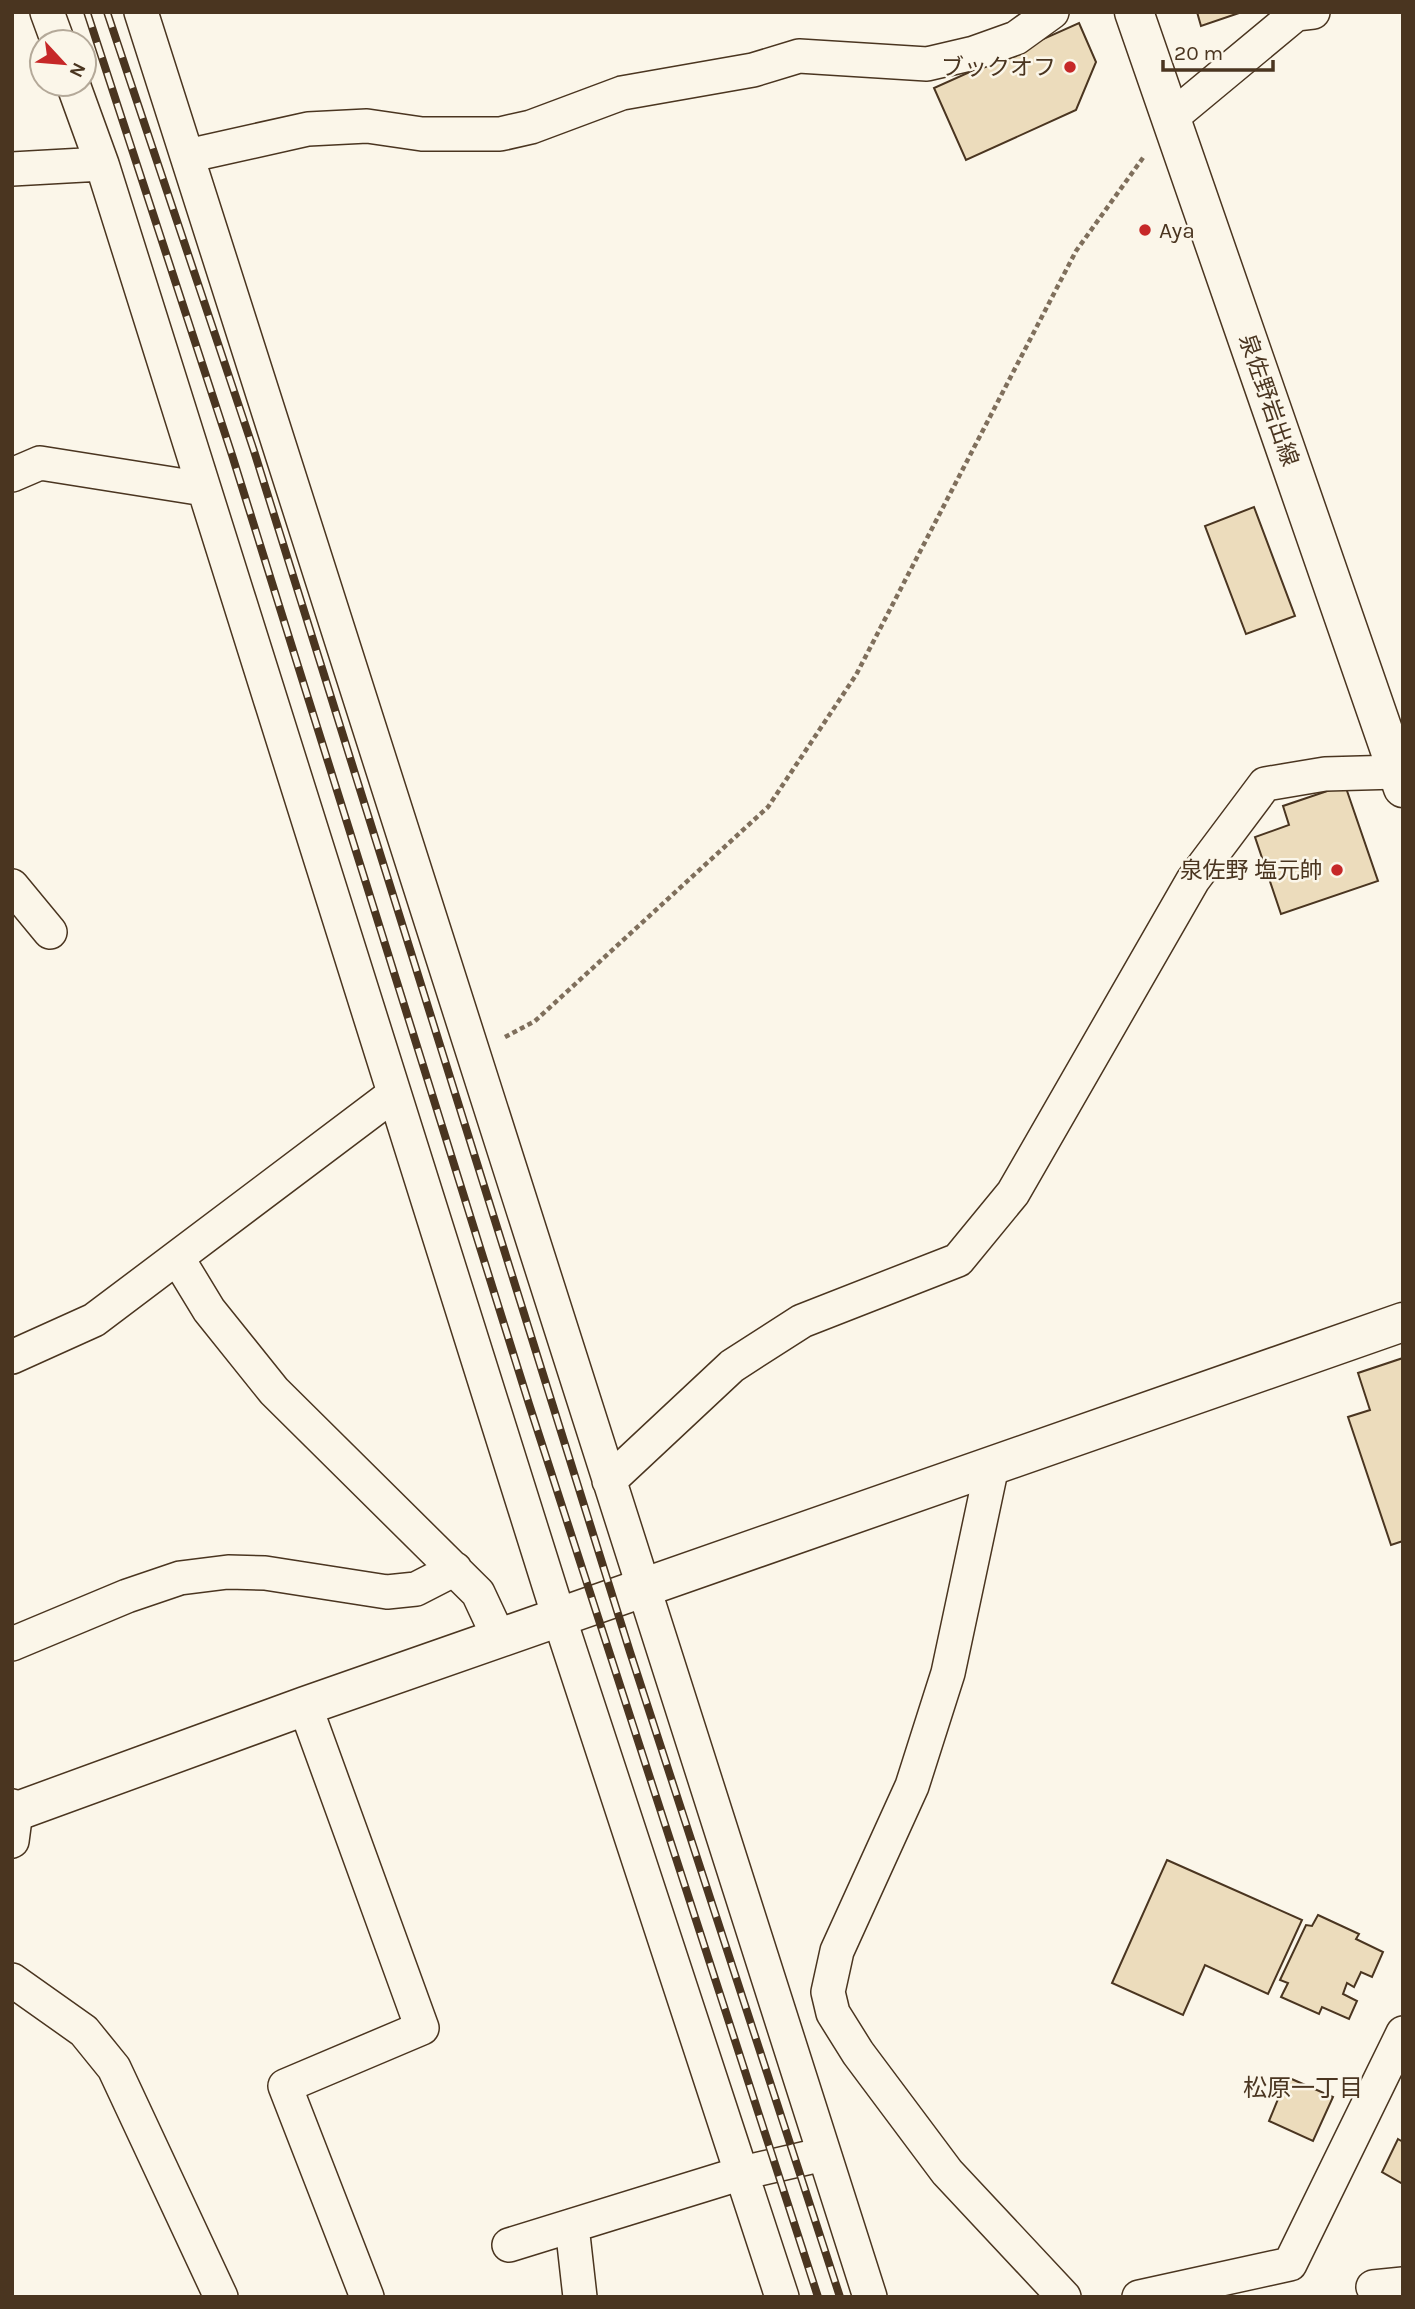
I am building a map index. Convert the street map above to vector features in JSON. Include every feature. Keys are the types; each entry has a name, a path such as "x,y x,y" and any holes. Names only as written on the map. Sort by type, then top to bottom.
{"street":[{"path":"141,12 870,2297"},
{"path":"187,156 308,129 367,126 422,134 500,134 531,127 622,93 753,70 799,57 927,64 974,54 1016,38 1052,12"},
{"name":"泉佐野岩出線","path":"1134,12 1400,780"},
{"path":"1172,117 1296,14 1313,12"},
{"path":"78,98 102,164 559,1617 782,2297"},
{"path":"12,169 102,164"},
{"path":"12,475 40,463 204,489"},
{"path":"609,1481 732,1366 802,1321 958,1260 1013,1193 1193,880 1265,784 1325,774 1400,780"},
{"path":"12,886 50,932"},
{"path":"12,1357 94,1321 394,1094"},
{"path":"178,1259 209,1310 274,1391 478,1593 499,1638"},
{"path":"13,1818 305,1706 1403,1321"},
{"path":"992,1466 940,1698 912,1786 837,1951 828,1992 833,2013 858,2053 947,2172 1064,2297"},
{"path":"12,1644 127,1596 180,1578 228,1572 265,1573 387,1592 416,1589 454,1569"},
{"path":"305,1706 422,2028 285,2086 367,2297"},
{"path":"12,1980 84,2031 114,2068 221,2297"},
{"path":"1139,2297 1290,2264 1403,2033"},
{"path":"509,2245 742,2173 824,2154"},
{"path":"572,2226 580,2297"}],"path":[{"path":"473,1053 535,1021 768,807 856,675 1076,251 1172,117"}],"building":[{"path":"1197,12 1242,12 1201,26"},
{"path":"1079,23 1096,62 1076,110 966,160 934,88"},
{"path":"1254,507 1295,616 1246,634 1205,526"},
{"path":"1345,785 1378,881 1281,914 1255,837 1289,825 1283,806"},
{"path":"1403,1358 1403,1541 1391,1545 1348,1417 1370,1410 1358,1373"},
{"path":"1167,1860 1302,1920 1268,1994 1205,1965 1183,2015 1112,1983"},
{"path":"1318,1915 1359,1934 1356,1939 1383,1952 1372,1977 1361,1972 1354,1987 1347,1983 1343,1994 1357,2001 1349,2019 1322,2007 1319,2014 1281,1997 1288,1983 1280,1980 1306,1925 1312,1926"},
{"path":"1287,2077 1333,2097 1313,2141 1269,2121"},
{"path":"1398,2139 1403,2142 1403,2184 1382,2172"}],"railway":[{"path":"87,12 232,455 529,1404 818,2297"},
{"path":"107,12 254,451 630,1652 840,2297"}],"place":[{"name":"ブックオフ","path":"1070,67"},
{"name":"Aya","path":"1145,230"},
{"name":"泉佐野 塩元帥","path":"1337,870"}],"district":[{"name":"松原一丁目","path":"1303,2088"}]}
